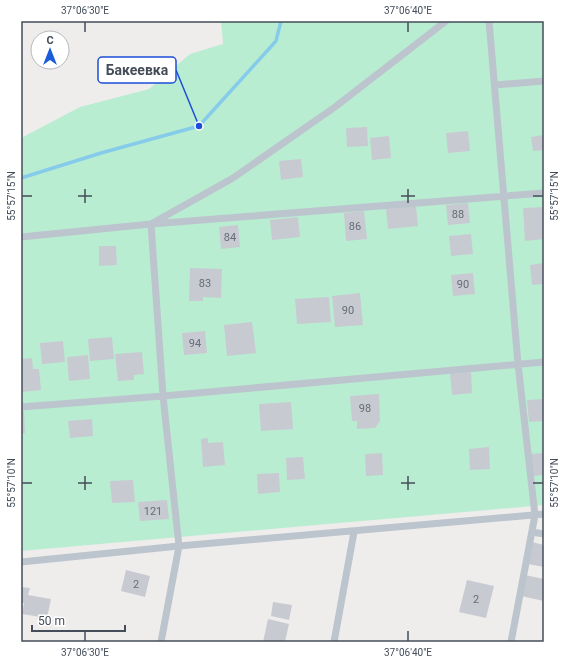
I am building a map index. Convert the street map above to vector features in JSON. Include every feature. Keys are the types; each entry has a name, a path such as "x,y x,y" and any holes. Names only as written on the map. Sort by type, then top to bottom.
{"lane":[{"path":"151,224 239,174 335,107 446,21"},
{"path":"489,21 518,364 535,515 511,642"},
{"path":"495,85 544,81"},
{"path":"21,237 151,224 544,193"},
{"path":"151,224 163,396 179,546 161,642"},
{"path":"21,407 163,396 544,362"},
{"path":"21,562 179,546 354,532 544,514"},
{"path":"334,642 354,532"},
{"path":"532,532 544,534"}],"green space":[{"path":"221,21 544,21 544,505 21,551 21,138 80,107 149,89 190,54 223,44"}],"building":[{"path":"367,127 368,146 347,147 346,128"},
{"path":"468,131 470,151 448,153 446,133"},
{"path":"544,135 544,150 533,151 531,137"},
{"path":"389,136 391,158 372,160 370,138"},
{"path":"301,159 303,177 281,180 279,161"},
{"path":"468,203 470,223 448,225 446,205"},
{"path":"416,206 418,226 388,229 386,209"},
{"path":"544,207 544,239 525,241 523,208"},
{"path":"364,211 367,239 346,241 344,213"},
{"path":"298,217 300,237 272,240 270,220"},
{"path":"238,225 240,247 221,249 219,227"},
{"path":"471,234 473,254 451,256 449,236"},
{"path":"99,246 116,246 117,265 99,266"},
{"path":"544,263 544,284 532,285 530,265"},
{"path":"190,268 222,269 221,298 203,297 203,301 189,301"},
{"path":"473,273 475,294 453,296 451,275"},
{"path":"360,293 363,325 335,327 332,296"},
{"path":"329,297 331,322 297,324 295,299"},
{"path":"252,322 256,353 227,356 224,325"},
{"path":"205,331 207,353 184,355 182,333"},
{"path":"112,337 114,359 90,361 88,339"},
{"path":"63,341 65,362 42,364 40,343"},
{"path":"142,352 144,374 134,375 134,380 118,381 115,354"},
{"path":"88,355 90,379 69,381 67,357"},
{"path":"32,358 33,369 39,369 41,390 21,392 21,359"},
{"path":"471,371 472,393 452,395 450,373"},
{"path":"379,394 380,421 375,428 357,429 357,421 352,421 350,396"},
{"path":"544,399 544,421 529,422 527,400"},
{"path":"291,402 293,429 261,431 259,404"},
{"path":"21,411 24,411 25,433 21,433"},
{"path":"92,419 93,436 70,438 68,421"},
{"path":"208,438 208,443 223,442 225,465 203,467 201,439"},
{"path":"489,447 490,469 470,470 469,449"},
{"path":"382,453 383,475 366,476 365,454"},
{"path":"544,453 544,475 532,476 530,454"},
{"path":"303,457 305,479 287,480 286,458"},
{"path":"279,473 280,492 258,494 257,474"},
{"path":"133,480 135,502 112,503 110,481"},
{"path":"167,500 169,519 140,521 138,502"},
{"path":"532,542 544,545 544,567 528,564"},
{"path":"126,570 150,576 145,597 121,591"},
{"path":"525,575 544,579 544,601 521,596"},
{"path":"467,580 494,586 486,618 459,612"},
{"path":"21,587 30,588 28,595 51,599 47,618 22,614 24,603 21,603"},
{"path":"273,602 292,605 289,620 271,616"},
{"path":"268,619 289,624 285,642 263,642"}],"waterway":[{"path":"21,178 101,153 199,126 276,41 281,21"}],"place":[{"name":"Бакеевка","path":"199,126"}]}
